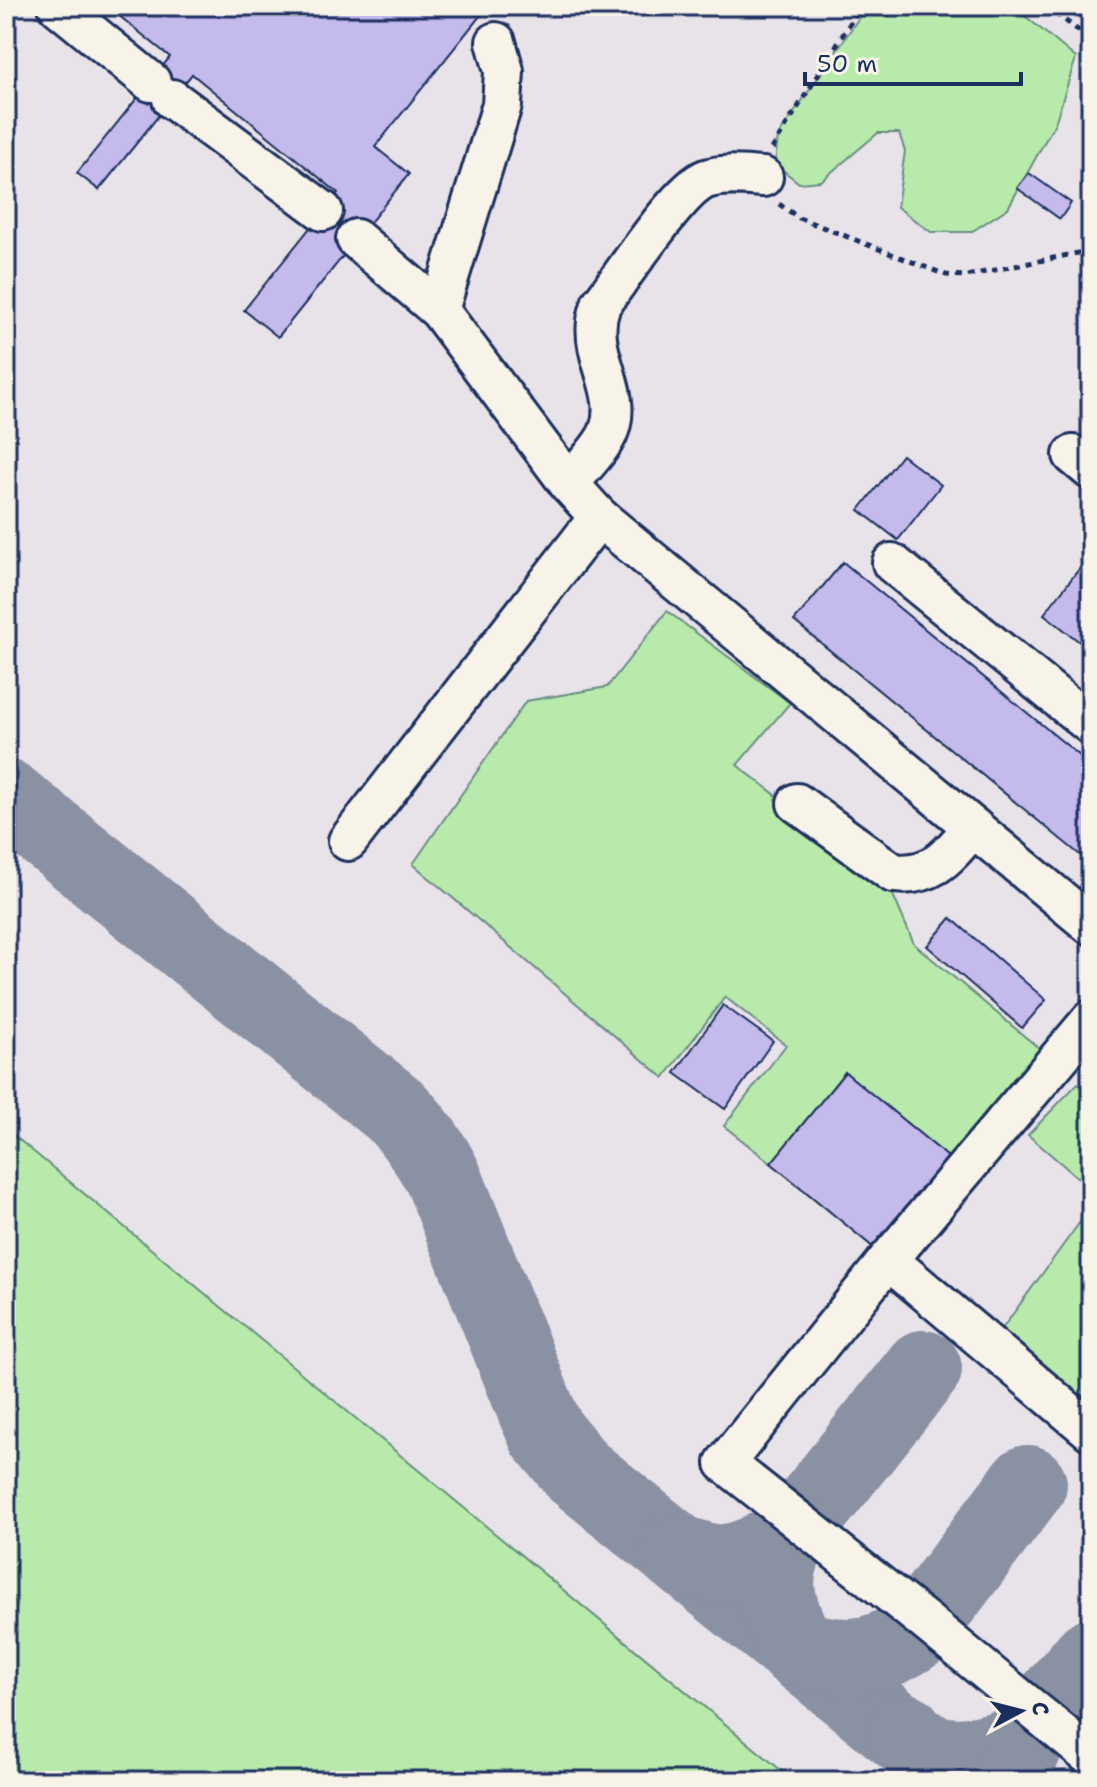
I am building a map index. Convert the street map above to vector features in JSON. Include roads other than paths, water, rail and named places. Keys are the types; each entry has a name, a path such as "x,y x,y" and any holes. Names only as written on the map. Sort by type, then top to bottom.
{"lane":[{"path":"58,6 161,90 323,211"},
{"path":"439,310 502,105 504,71 496,42"},
{"path":"569,484 608,433 611,389 597,339 596,323 601,304 684,192 705,179 728,175 763,177"},
{"path":"356,239 439,310 569,484 599,517 1091,925"},
{"path":"348,841 599,517"},
{"path":"892,563 1091,725"},
{"path":"797,803 893,873 910,875 926,871 945,859 973,827"},
{"path":"1091,1020 888,1260 725,1463 1091,1757"},
{"path":"888,1260 1091,1431"}]}
